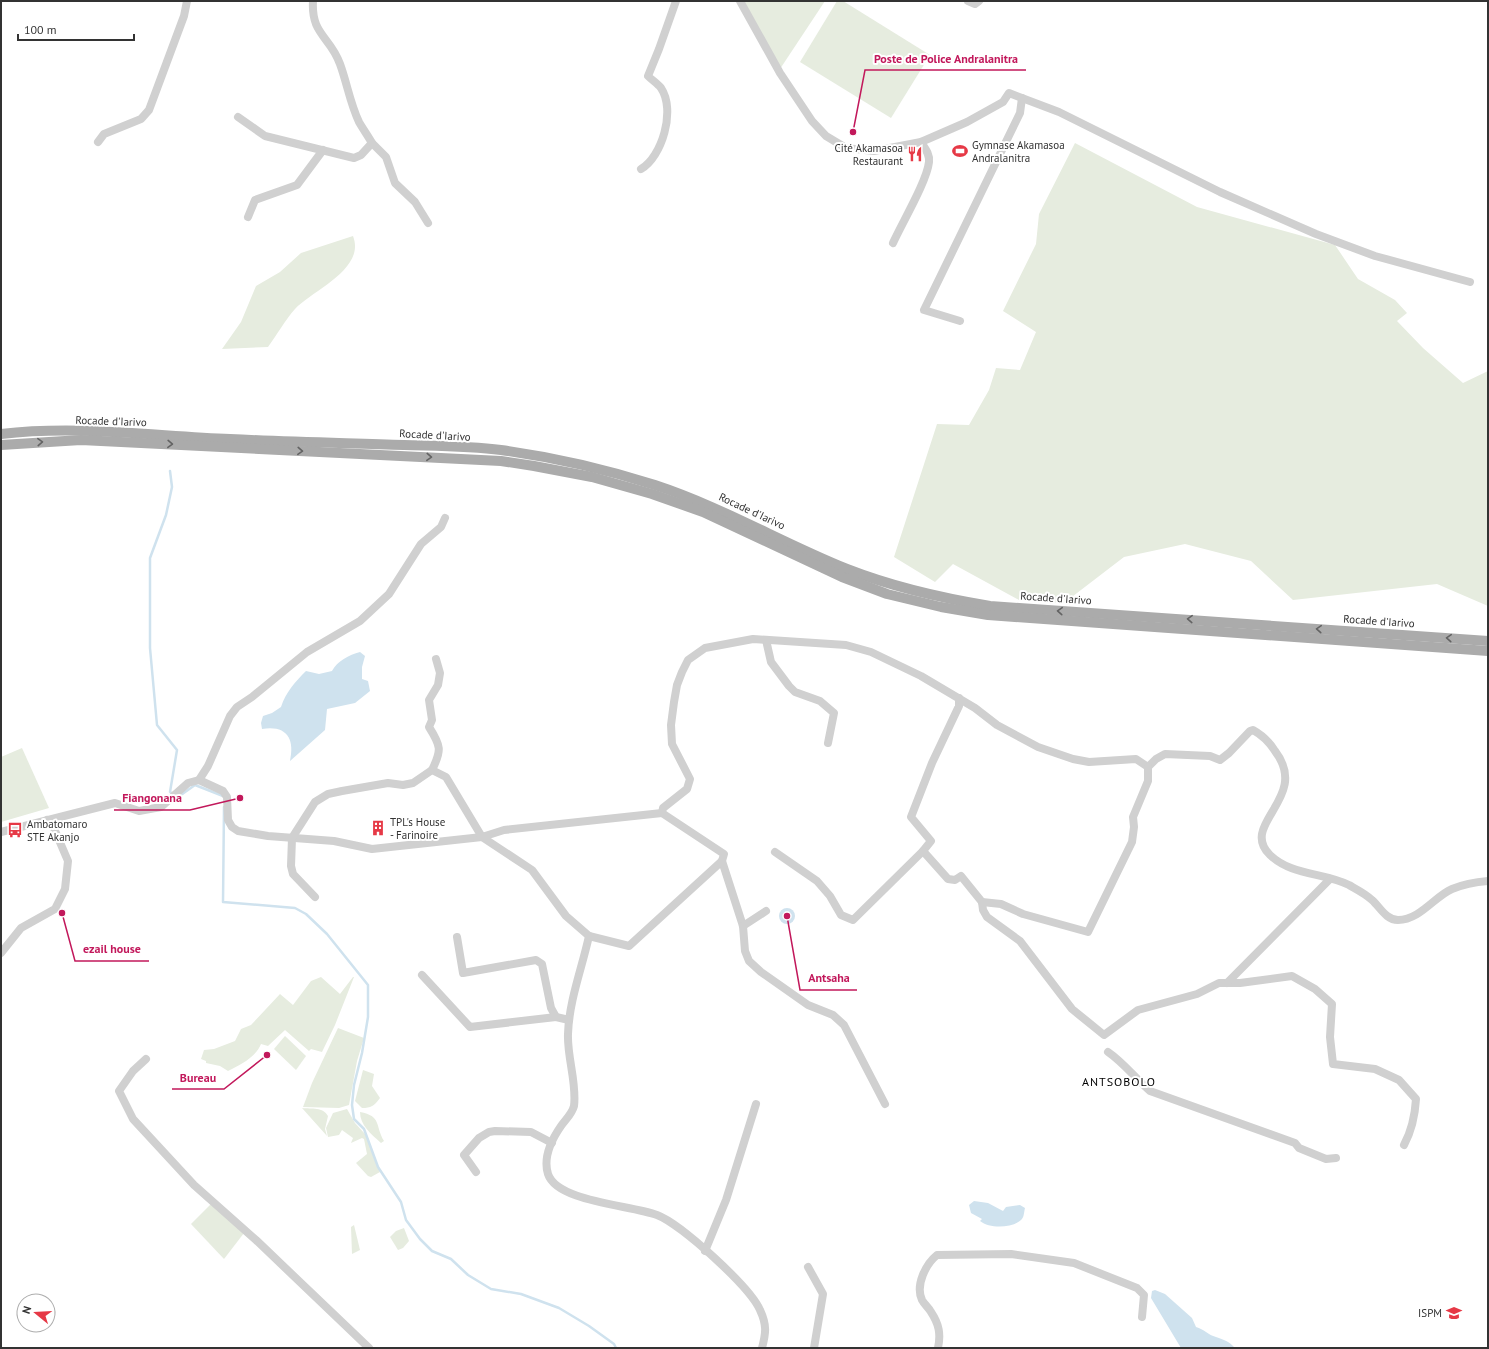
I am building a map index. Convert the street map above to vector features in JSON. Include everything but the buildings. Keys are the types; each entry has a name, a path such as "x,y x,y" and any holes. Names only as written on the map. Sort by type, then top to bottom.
{"main road":[{"name":"Rocade d'Iarivo","path":"1,434 46,431 109,431 228,439 498,450 545,457 599,469 657,486 707,504 845,568 890,584 942,598 990,606 1488,641"},
{"name":"Rocade d'Iarivo","path":"1,445 81,440 501,461 592,477 652,494 703,512 842,577 887,594 941,607 988,615 1488,651"}],"street":[{"path":"98,142 104,134 141,119 149,110 184,16 187,1"},
{"path":"313,1 312,13 316,27 333,49 340,63 359,121 372,143 386,157 396,183 415,202 428,223"},
{"path":"641,169 648,166 654,157 666,127 668,117 665,96 661,88 648,76 660,49 676,1"},
{"path":"740,1 780,73 812,120 826,136 846,148 874,151 921,142 967,122 1003,102 1009,93 1059,112 1220,192 1316,234 1375,256 1470,282"},
{"path":"968,1 975,4 979,1"},
{"path":"960,321 924,310 1020,112 1022,98"},
{"path":"238,117 265,136 354,158 361,155 372,143"},
{"path":"893,243 926,174 929,161 927,151 921,142"},
{"path":"248,217 255,200 297,185 323,150"},
{"path":"199,780 208,766 230,716 236,707 252,697 307,652 360,621 389,594 421,544 441,527 445,518"},
{"path":"662,813 663,808 687,789 690,779 672,744 671,725 677,685 688,660 700,651 713,646 753,639 846,645 871,652 921,676 959,698 997,725 1038,747 1073,759 1089,762 1136,759 1148,767"},
{"path":"766,640 771,662 789,686 795,692 820,701 834,713 828,743"},
{"path":"315,897 293,874 291,866 292,838 316,802 328,794 388,783 403,785 413,783 432,770 440,754 436,739 429,727 432,720 429,700 438,685 440,673 436,659"},
{"path":"775,852 818,881 830,896 841,915 853,920 923,851 930,841 911,817 932,764 959,706 959,698"},
{"path":"982,902 1001,904 1023,914 1088,932 1132,842 1134,827 1133,817 1148,781 1148,767 1156,759 1165,754 1210,756 1216,760 1220,760 1230,753 1250,731 1256,732 1282,761 1285,781 1284,793 1263,827 1261,844 1269,854 1284,866 1350,885 1372,900 1390,918 1398,920 1423,911 1453,889 1488,881"},
{"path":"1,832 115,803 139,811 161,807 188,783 199,780 223,791 227,797 228,820 232,827 253,833 334,841 372,849 482,837 504,830 662,813 724,854 722,861 629,946 589,936 566,916 532,870 482,837 446,777 432,770"},
{"path":"1,953 21,928 55,909 65,889 68,861 53,826 47,820"},
{"path":"923,851 948,879 954,880 962,876 982,902 983,910 988,917 1020,941 1072,1009 1104,1035 1138,1010 1197,994 1218,983 1240,983 1292,976 1315,989 1332,1004 1330,1037 1333,1064 1375,1069 1399,1080 1416,1099 1412,1127 1404,1145"},
{"path":"722,861 743,926 745,951 749,961 761,972 808,1005 833,1015 844,1025 884,1104"},
{"path":"1227,982 1330,879"},
{"path":"743,926 766,911"},
{"path":"589,936 569,1020 568,1035 574,1106 552,1143 547,1155 546,1165 548,1175 558,1188 578,1197 658,1215 670,1222 705,1251 745,1288 760,1310 767,1333 762,1348"},
{"path":"457,937 463,973 536,960 542,964 551,1008 556,1018"},
{"path":"422,974 470,1027 556,1018 569,1020"},
{"path":"1108,1052 1118,1059 1138,1081 1150,1091 1295,1143 1299,1148 1326,1159 1336,1158"},
{"path":"146,1059 133,1071 119,1091 133,1119 194,1185 256,1240 370,1348"},
{"path":"705,1251 726,1200 756,1104"},
{"path":"476,1172 464,1155 479,1138 489,1132 526,1130 552,1143"},
{"path":"938,1348 940,1337 938,1326 922,1300 920,1286 930,1261 937,1255 1011,1254 1074,1263 1137,1288 1144,1295 1142,1316"},
{"path":"808,1267 823,1294 814,1348"}],"shaded area":[{"path":"742,1 825,1 780,69"},
{"path":"837,1 843,1 930,55 891,118 800,62"},
{"path":"1075,143 1197,207 1335,245 1358,279 1395,300 1407,313 1397,321 1423,348 1463,383 1488,371 1488,606 1437,584 1293,600 1251,561 1185,544 1124,557 1064,603 1019,600 953,564 935,582 894,557 937,424 969,425 989,390 996,368 1020,370 1036,332 1003,311 1036,244 1039,214"},
{"path":"353,236 355,248 352,259 345,269 336,278 295,309 268,347 222,349 241,322 256,286 280,272 301,253"},
{"path":"22,748 49,808 1,822 1,757"},
{"path":"321,977 340,994 354,977 335,1025 322,1052 311,1049 309,1051 285,1030 268,1046 261,1044 259,1049 252,1057 228,1071 220,1066 206,1063 206,1061 201,1059 204,1050 214,1049 235,1041 241,1029 251,1025 280,994 293,1005 311,981"},
{"path":"338,1028 364,1038 357,1061 349,1105 339,1108 303,1107 312,1083"},
{"path":"285,1036 306,1056 296,1070 274,1049"},
{"path":"363,1070 374,1074 372,1086 380,1098 376,1103 368,1108 362,1108 355,1101"},
{"path":"302,1108 317,1109 326,1113 328,1116 325,1129 327,1136"},
{"path":"347,1109 355,1123 365,1134 380,1172 371,1177 368,1176 356,1163 367,1154 364,1139 362,1138 351,1143 353,1138 342,1130 339,1135 328,1137 326,1128 333,1113"},
{"path":"360,1112 372,1116 375,1119 384,1141 381,1143 367,1129 360,1117"},
{"path":"212,1203 244,1233 224,1259 191,1224"},
{"path":"354,1225 360,1250 352,1254 351,1227"},
{"path":"404,1228 409,1241 403,1248 398,1250 390,1237 396,1231"}],"water":[{"path":"360,652 365,656 362,667 362,679 368,681 370,691 355,703 327,709 325,730 290,761 291,746 287,735 278,729 262,729 261,723 263,716 272,713 281,707 291,688 306,671 319,674 332,671 337,664 344,659"},
{"path":"787,908 794,913 795,916 790,923 787,924 780,919 779,916 784,909"},
{"path":"974,1201 988,1203 1003,1211 1006,1207 1020,1205 1025,1208 1022,1219 1017,1223 1007,1226 995,1226 984,1224 980,1221 982,1219 971,1213 969,1205"},
{"path":"1155,1290 1165,1294 1192,1318 1196,1327 1226,1341 1235,1348 1181,1348 1151,1298 1152,1291"}],"waterway":[{"path":"170,471 172,487 166,515 150,558 150,648 157,725 177,750 170,792 172,793"},
{"path":"176,796 178,797 195,785 223,796"},
{"path":"224,807 223,902 295,908 306,914 327,934 368,985 368,1017 362,1053 354,1085 352,1105 354,1119 364,1129 378,1167 401,1202 406,1220 420,1239 432,1251 451,1259 468,1275 491,1289 521,1294 559,1308 589,1326 614,1344 616,1348"}],"place":[{"name":"Poste de Police Andralanitra","path":"853,132"},
{"name":"Gymnase Akamasoa Andralanitra","path":"960,151"},
{"name":"Cité Akamasoa Restaurant","path":"915,154"},
{"name":"Fiangonana","path":"240,798"},
{"name":"TPL's House - Farinoire","path":"378,828"},
{"name":"Ambatomaro STE Akanjo","path":"15,830"},
{"name":"ezail house","path":"62,913"},
{"name":"Antsaha","path":"787,916"},
{"name":"Bureau","path":"267,1055"},
{"name":"ISPM","path":"1454,1313"}],"district":[{"name":"ANTSOBOLO","path":"1119,1082"}]}
